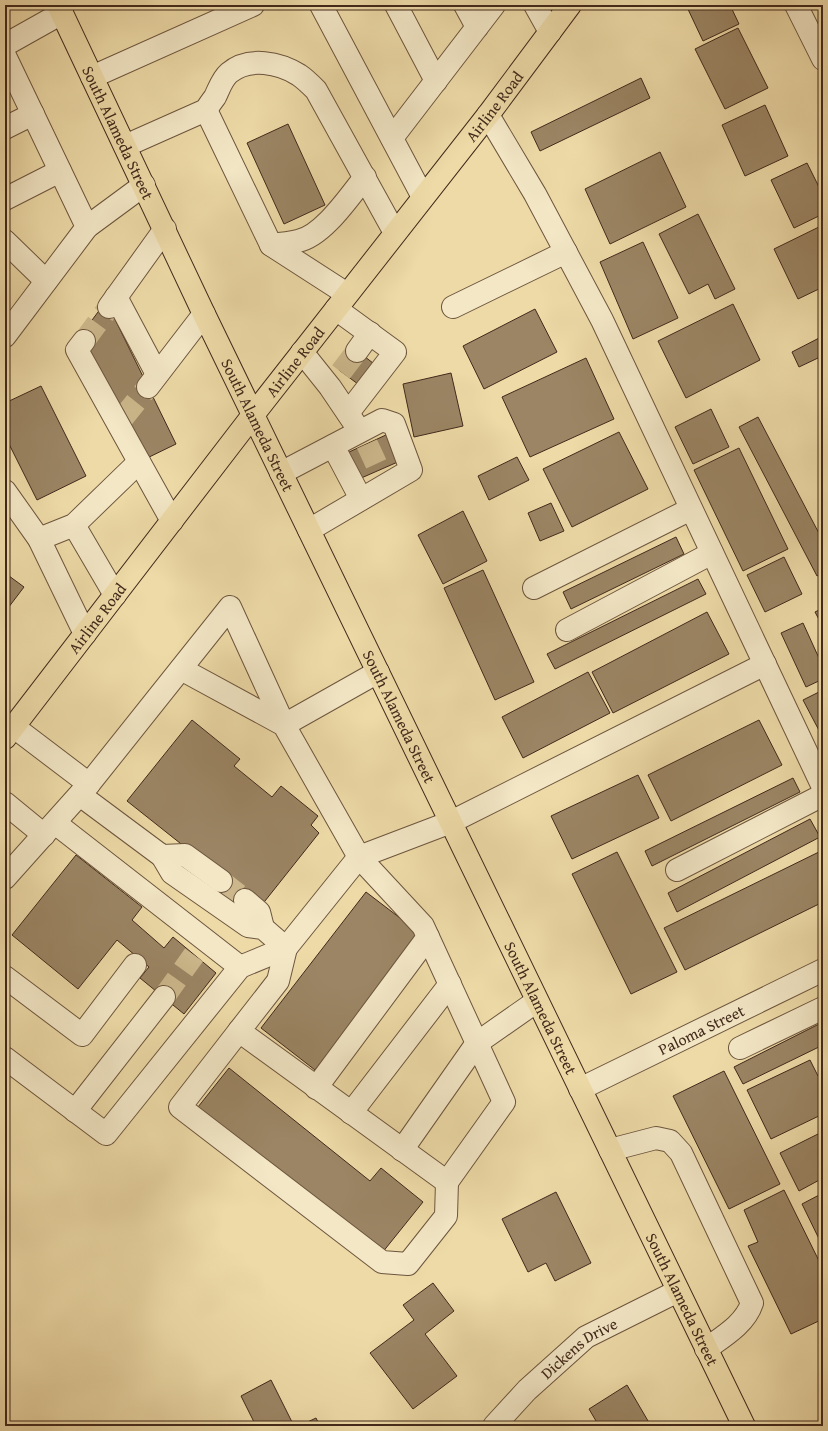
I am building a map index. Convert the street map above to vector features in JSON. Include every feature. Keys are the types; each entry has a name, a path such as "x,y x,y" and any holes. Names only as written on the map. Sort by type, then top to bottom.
{"main road":[{"name":"Airline Road","path":"9,732 253,415 488,114 570,5"},
{"name":"South Alameda Street","path":"60,9 204,314 744,1426"}],"street":[{"path":"92,77 253,5"},
{"path":"321,5 423,197"},
{"path":"396,5 436,81"},
{"path":"466,5 477,27"},
{"path":"392,138 494,5"},
{"path":"535,5 550,32"},
{"path":"796,5 823,59"},
{"path":"5,45 60,9"},
{"path":"5,56 87,227"},
{"path":"125,146 206,110 228,74 238,67 251,63 276,64 300,75 316,90 395,233"},
{"path":"206,110 271,245 342,302 363,342 395,352 348,413"},
{"path":"5,128 33,114"},
{"path":"488,114 535,194 602,320 823,787"},
{"path":"5,199 60,171"},
{"path":"271,245 300,241 317,231 333,216 365,178"},
{"path":"5,336 87,227 144,185"},
{"path":"165,229 112,302 153,380 204,314"},
{"path":"5,241 46,282"},
{"path":"453,307 566,252"},
{"path":"84,341 77,350 120,422 139,462 172,521"},
{"path":"302,352 336,380 348,413 363,438"},
{"path":"281,473 333,446 363,438 382,420 394,424 411,470 383,477 361,499 309,530"},
{"path":"333,446 361,499"},
{"path":"39,539 74,525 139,462"},
{"path":"5,491 39,539 85,634"},
{"path":"534,588 691,509"},
{"path":"74,525 115,595"},
{"path":"567,630 712,553"},
{"path":"5,878 85,790 230,607 284,725 359,857 423,926 504,1102 446,1182 446,1216 408,1264 382,1262 180,1107 278,981 286,948 359,857 451,822 765,664"},
{"path":"181,669 284,725"},
{"path":"284,725 378,672"},
{"path":"9,732 85,790 162,856 172,873 248,926 263,928"},
{"path":"677,870 823,795"},
{"path":"5,803 50,829 199,947 240,967"},
{"path":"162,856 185,855 221,881"},
{"path":"245,900 258,912 263,928 286,948"},
{"path":"316,1088 428,937"},
{"path":"5,1058 106,1134 240,967 286,948"},
{"path":"5,977 82,1035 135,966"},
{"name":"Paloma Street","path":"580,1089 823,970"},
{"path":"351,1113 450,984"},
{"path":"75,1111 164,997"},
{"path":"402,1150 477,1043 537,1001"},
{"path":"740,1048 823,1008"},
{"path":"239,1032 446,1182"},
{"path":"610,1150 656,1138 670,1141 681,1153 752,1303 748,1313 739,1324 706,1349"},
{"name":"Dickens Drive","path":"494,1426 527,1390 586,1337 678,1291"}],"building":[{"path":"686,5 730,5 739,24 703,41"},
{"path":"738,28 768,88 725,109 695,49"},
{"path":"641,78 650,98 540,151 531,132"},
{"path":"765,105 788,156 745,176 722,125"},
{"path":"288,124 325,205 284,224 247,143"},
{"path":"660,152 686,207 610,244 585,189"},
{"path":"807,163 823,195 823,214 794,228 771,180"},
{"path":"698,214 735,289 715,299 708,284 689,294 659,234"},
{"path":"823,225 823,267 821,268 823,272 823,287 798,299 774,249"},
{"path":"643,242 678,318 633,339 600,262"},
{"path":"733,304 760,360 686,398 658,341"},
{"path":"108,305 176,444 143,460 81,335 101,308"},
{"path":"535,309 557,352 484,389 463,346"},
{"path":"823,336 823,369 818,358 799,367 792,352"},
{"path":"355,349 378,367 362,387 339,370"},
{"path":"586,358 614,419 530,457 502,397"},
{"path":"451,373 463,426 414,437 403,384"},
{"path":"41,386 86,476 37,500 5,436 5,403"},
{"path":"711,409 729,447 693,464 675,427"},
{"path":"758,417 823,541 823,573 817,576 739,427"},
{"path":"619,432 648,489 572,527 543,469"},
{"path":"388,434 400,461 359,479 347,453"},
{"path":"739,448 788,549 743,571 694,470"},
{"path":"517,457 529,480 489,500 478,476"},
{"path":"551,503 564,531 540,541 528,513"},
{"path":"463,511 487,561 443,584 418,535"},
{"path":"676,537 684,554 571,609 563,592"},
{"path":"784,557 802,594 765,612 747,575"},
{"path":"483,570 534,682 495,700 444,588"},
{"path":"5,573 24,587 5,612"},
{"path":"698,579 706,594 555,669 547,654"},
{"path":"823,608 823,627 815,612"},
{"path":"707,612 729,654 613,713 592,672"},
{"path":"803,623 823,667 823,679 806,687 781,633"},
{"path":"588,672 610,713 523,758 502,717"},
{"path":"823,690 823,738 803,700"},
{"path":"192,720 240,759 234,766 272,797 281,786 318,816 311,825 319,833 261,906 237,910 213,891 224,878 127,801"},
{"path":"759,720 782,765 671,821 648,775"},
{"path":"638,775 659,818 572,859 551,816"},
{"path":"793,778 800,792 652,866 645,851"},
{"path":"810,819 820,837 677,912 668,893"},
{"path":"823,850 823,902 685,970 664,928"},
{"path":"617,852 677,972 631,994 572,874"},
{"path":"76,855 142,907 132,920 164,948 173,937 216,973 184,1014 140,978 149,967 117,940 78,989 12,935"},
{"path":"366,892 421,934 315,1070 261,1028"},
{"path":"823,1022 823,1045 743,1084 734,1067"},
{"path":"810,1060 818,1076 823,1074 823,1114 771,1139 747,1090"},
{"path":"229,1068 370,1181 381,1168 423,1202 382,1253 198,1107"},
{"path":"724,1071 780,1184 729,1209 673,1096"},
{"path":"818,1134 823,1144 823,1178 799,1191 780,1153"},
{"path":"784,1190 823,1269 823,1319 791,1334 748,1246 758,1242 744,1210"},
{"path":"556,1192 591,1263 555,1281 546,1263 528,1272 502,1219"},
{"path":"823,1193 823,1247 802,1204"},
{"path":"433,1283 454,1311 425,1334 457,1376 413,1409 370,1353 414,1320 403,1305"},
{"path":"271,1380 294,1426 256,1426 241,1396"},
{"path":"627,1385 651,1426 599,1426 589,1409"},
{"path":"316,1418 320,1426 299,1426"}],"tunnel":[{"path":"84,341 109,307"},
{"path":"341,372 357,351"},
{"path":"122,419 148,387"},
{"path":"367,444 379,470"},
{"path":"221,881 245,900"},
{"path":"164,997 194,955"}]}
